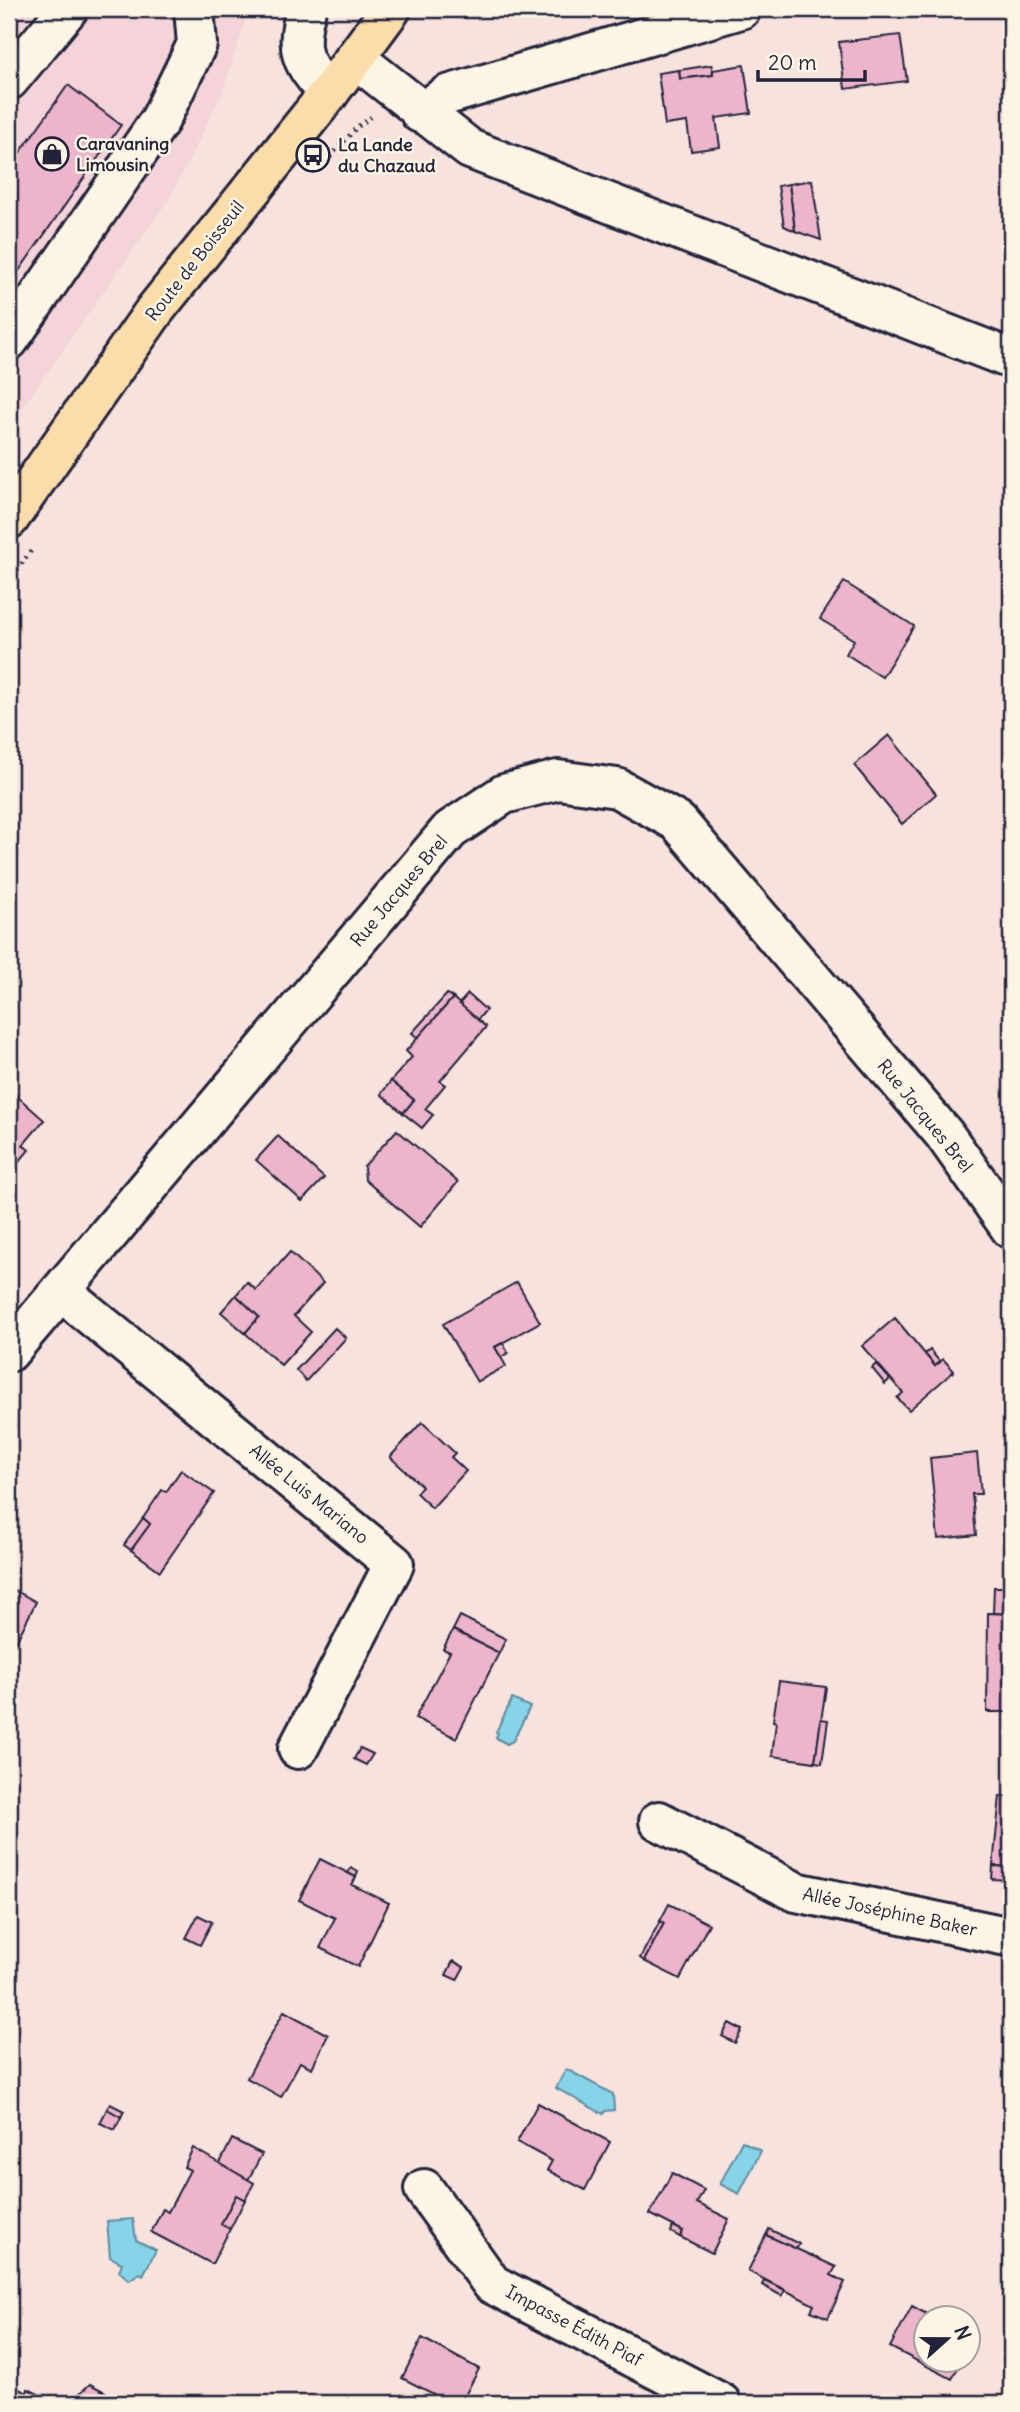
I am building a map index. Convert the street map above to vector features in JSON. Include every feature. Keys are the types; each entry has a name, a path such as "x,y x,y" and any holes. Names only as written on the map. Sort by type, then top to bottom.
{"main road":[{"name":"Route de Boisseuil","path":"9,519 155,310 329,93 391,9"}],"street":[{"path":"9,80 68,9"},
{"path":"9,340 160,120 197,44 194,9"},
{"path":"306,9 299,37 301,55 307,70 329,93"},
{"path":"420,113 447,95 741,9"},
{"path":"355,58 420,113 470,149 1011,359"},
{"name":"Rue Jacques Brel","path":"9,1352 450,830 504,794 558,780 617,788 678,822 944,1134 1011,1229"},
{"name":"Allée Luis Mariano","path":"62,1292 394,1564 298,1749"},
{"name":"Allée Joséphine Baker","path":"659,1821 796,1892 1011,1937"},
{"name":"Impasse Édith Piaf","path":"424,2189 492,2284 721,2403"}],"path":[{"path":"328,158 357,127 378,113 420,113"},
{"path":"9,581 32,550"}],"shaded area":[{"path":"9,9 249,9 223,92 171,196 9,427"}],"water":[{"path":"512,1699 530,1707 513,1741 507,1744 496,1738 496,1732"},
{"path":"566,2069 613,2094 614,2110 605,2111 603,2114 556,2088"},
{"path":"742,2141 761,2151 739,2194 720,2184"},
{"path":"133,2219 136,2240 156,2250 143,2275 140,2273 129,2280 119,2271 122,2263 110,2257 107,2221"}],"building":[{"path":"900,35 907,81 845,89 839,42"},
{"path":"712,65 713,75 680,79 679,70"},
{"path":"744,65 751,113 716,118 720,147 691,151 687,122 665,125 658,73 679,70 680,79 713,75 713,70"},
{"path":"68,85 121,125 9,285 9,168"},
{"path":"812,180 821,240 795,231 789,184"},
{"path":"789,184 795,231 784,226 778,186"},
{"path":"844,582 914,626 882,677 846,654 854,640 820,619"},
{"path":"889,735 936,794 902,824 854,765"},
{"path":"447,994 453,998 418,1038 412,1033"},
{"path":"468,994 486,1010 477,1020 459,1004"},
{"path":"453,998 486,1027 440,1081 445,1085 425,1109 433,1115 422,1128 403,1113 414,1100 391,1081 412,1057 406,1051"},
{"path":"391,1081 414,1100 403,1113 381,1094"},
{"path":"9,1089 44,1120 23,1145 29,1150 9,1174"},
{"path":"397,1130 458,1182 420,1227 365,1180 364,1166"},
{"path":"278,1136 324,1178 302,1201 256,1160"},
{"path":"290,1252 323,1283 294,1316 311,1332 281,1365 245,1333 259,1317 236,1295 247,1282 256,1290"},
{"path":"517,1282 540,1322 495,1347 506,1366 477,1382 443,1324"},
{"path":"236,1295 259,1317 245,1333 221,1312"},
{"path":"895,1318 935,1366 943,1359 954,1371 909,1410 897,1398 903,1393 862,1346"},
{"path":"335,1328 346,1338 306,1381 296,1370"},
{"path":"503,1343 508,1353 501,1357 495,1347"},
{"path":"930,1350 940,1362 935,1366 925,1354"},
{"path":"876,1364 890,1379 885,1384 872,1368"},
{"path":"422,1422 455,1453 451,1457 466,1471 432,1508 416,1493 422,1486 390,1457"},
{"path":"977,1453 981,1494 972,1494 976,1535 938,1539 930,1458"},
{"path":"181,1470 214,1493 160,1571 131,1550 150,1524 143,1518 162,1490 166,1492"},
{"path":"143,1518 150,1524 131,1550 124,1545"},
{"path":"9,1587 36,1602 9,1656"},
{"path":"994,1587 1011,1587 1011,1614 993,1613"},
{"path":"988,1613 1011,1614 1011,1712 987,1712"},
{"path":"460,1616 506,1639 499,1653 453,1630"},
{"path":"453,1630 499,1653 456,1738 415,1718 450,1652 443,1649"},
{"path":"779,1681 826,1687 815,1762 772,1756 776,1722 773,1721"},
{"path":"821,1719 828,1720 822,1763 815,1762"},
{"path":"360,1748 373,1754 366,1765 354,1759"},
{"path":"1000,1796 1011,1797 1011,1867 993,1866"},
{"path":"320,1859 356,1877 352,1885 389,1903 358,1967 320,1948 335,1918 299,1900"},
{"path":"993,1866 1011,1867 1011,1880 992,1879"},
{"path":"351,1868 358,1872 356,1877 348,1873"},
{"path":"669,1904 709,1924 680,1979 644,1961 664,1923 660,1921"},
{"path":"198,1915 212,1922 200,1945 186,1938"},
{"path":"660,1921 664,1923 644,1961 640,1958"},
{"path":"453,1961 464,1967 457,1980 446,1975"},
{"path":"284,2011 328,2035 312,2068 300,2062 281,2097 247,2078"},
{"path":"1006,2018 1011,2018 1011,2056 1004,2055"},
{"path":"729,2023 742,2030 735,2043 722,2036"},
{"path":"538,2103 610,2142 585,2190 547,2170 552,2161 517,2142"},
{"path":"110,2104 124,2111 121,2117 107,2109"},
{"path":"107,2109 121,2117 115,2130 100,2123"},
{"path":"232,2139 262,2154 248,2180 219,2165"},
{"path":"193,2148 254,2183 245,2200 236,2195 221,2224 230,2229 212,2264 151,2232 163,2209 168,2212 190,2170 184,2167"},
{"path":"672,2173 704,2190 697,2203 729,2219 712,2253 680,2237 683,2231 650,2214"},
{"path":"236,2195 245,2200 230,2229 221,2224"},
{"path":"673,2226 683,2231 680,2237 671,2232"},
{"path":"769,2229 799,2244 796,2250 766,2235"},
{"path":"766,2235 836,2267 831,2275 845,2282 828,2318 811,2311 814,2305 748,2271"},
{"path":"764,2280 785,2290 782,2296 762,2285"},
{"path":"912,2306 912,2358 890,2347"},
{"path":"422,2338 479,2369 461,2403 451,2403 402,2378"},
{"path":"942,2374 955,2374 952,2379"},
{"path":"9,2384 27,2393 28,2389 57,2403 9,2403"},
{"path":"90,2384 107,2393 111,2403 69,2403"}],"place":[{"name":"Caravaning Limousin","path":"52,154"},
{"name":"La Lande du Chazaud","path":"313,155"}]}
